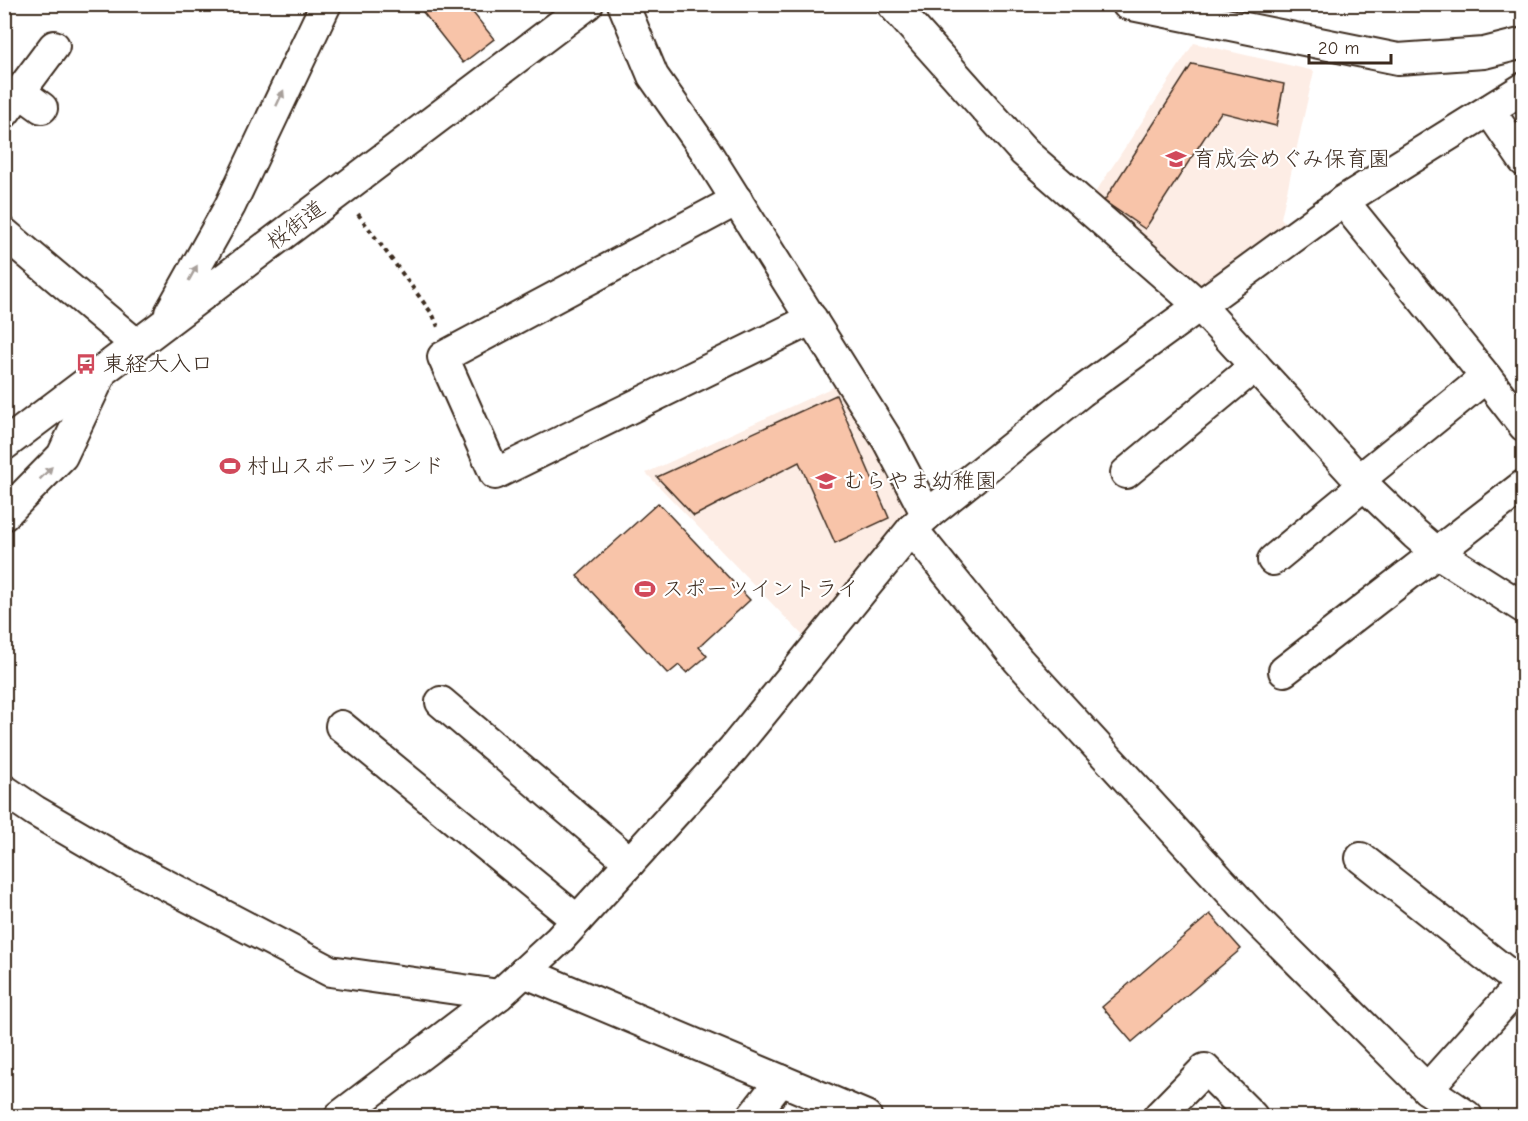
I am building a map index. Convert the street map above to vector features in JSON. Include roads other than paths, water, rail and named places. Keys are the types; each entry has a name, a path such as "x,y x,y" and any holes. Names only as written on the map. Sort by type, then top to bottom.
{"street":[{"path":"164,324 230,206 326,4"},
{"name":"桜街道","path":"4,445 588,4"},
{"path":"623,4 653,76 737,200 888,441 919,522 1018,660 1092,744 1250,913 1427,1089 1467,1116"},
{"path":"892,4 1024,152 1200,306 1362,482 1436,552 1524,608"},
{"path":"1127,4 1190,11 1398,58 1484,53 1524,43"},
{"path":"22,104 54,46"},
{"path":"340,1116 375,1107 500,995 577,920 733,749 919,522 1081,392 1343,201 1524,88"},
{"path":"1489,110 1524,161"},
{"path":"737,200 443,357 495,474 812,319"},
{"path":"1343,201 1486,377 1518,408"},
{"path":"4,233 137,345"},
{"path":"1126,473 1256,366"},
{"path":"4,515 62,456 102,372"},
{"path":"1273,560 1486,377"},
{"path":"1284,671 1524,484"},
{"path":"441,702 630,862"},
{"path":"341,726 577,920"},
{"path":"4,790 35,812 126,864 330,971 500,995"},
{"path":"1361,858 1522,985 1427,1089"},
{"path":"524,972 866,1116"},
{"path":"1159,1116 1205,1069 1252,1116"},
{"path":"753,1116 781,1080"}],"place":[{"name":"育成会めぐみ保育園","path":"1176,159"},
{"name":"東経大入口","path":"86,364"},
{"name":"村山スポーツランド","path":"230,466"},
{"name":"むらやま幼稚園","path":"826,481"},
{"name":"スポーツイントライ","path":"645,589"}]}
